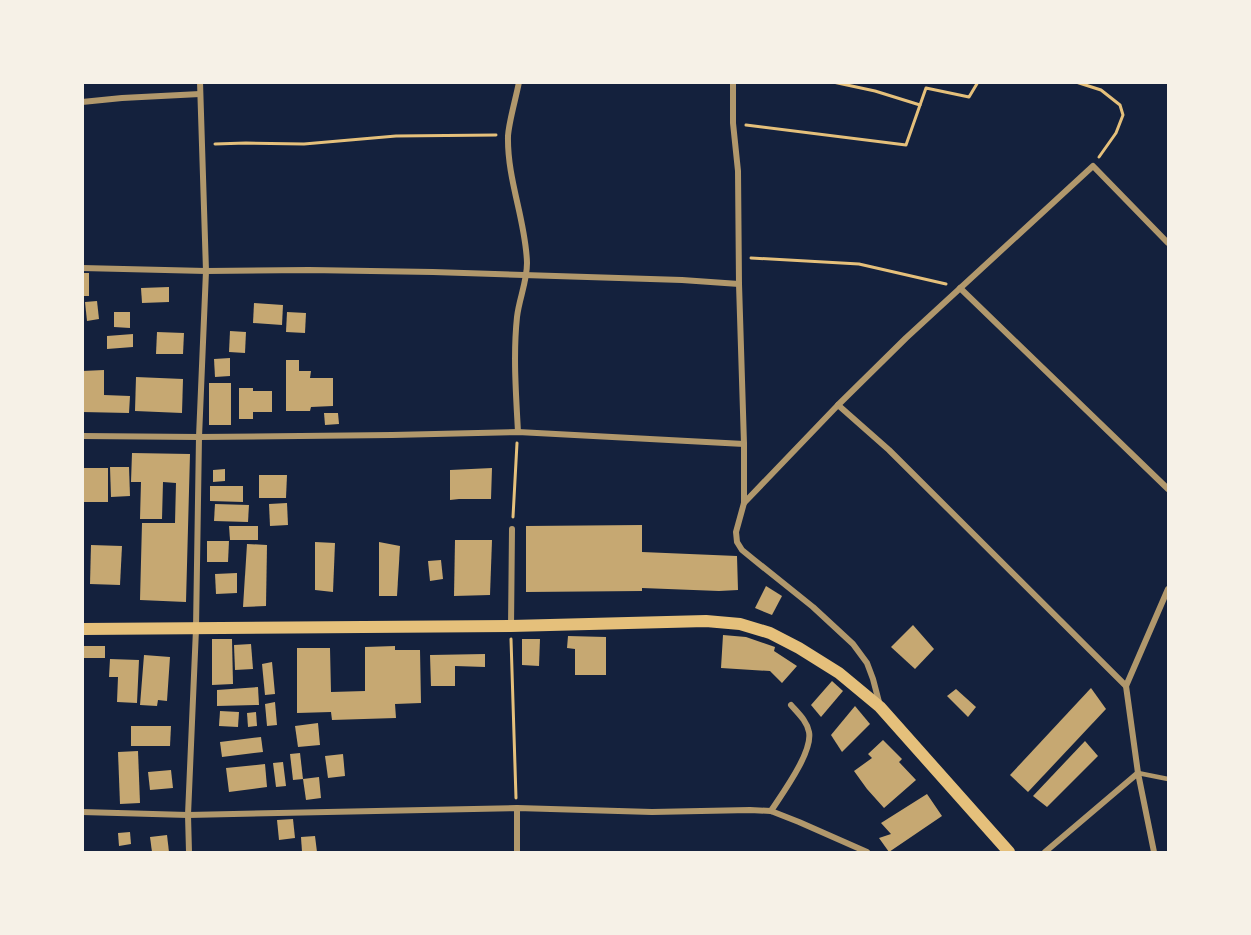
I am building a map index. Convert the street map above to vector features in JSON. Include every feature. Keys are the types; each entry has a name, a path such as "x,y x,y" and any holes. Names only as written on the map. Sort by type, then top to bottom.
{"main road":[{"path":"82,629 511,626 706,621 740,624 770,633 799,648 839,673 880,707 1009,852"}],"street":[{"path":"189,852 188,815 196,629 199,437 206,271 200,82"},
{"path":"518,432 515,341 517,316 526,275 526,245 515,194 508,135 519,82"},
{"path":"733,82 733,123 738,171 744,444 744,503 736,532 737,542 742,550 813,607 853,644 867,663 880,707"},
{"path":"82,102 200,94"},
{"path":"744,503 906,338 1093,166 1168,243"},
{"path":"82,268 526,275 739,284"},
{"path":"960,288 1168,489"},
{"path":"838,405 889,450 1126,686"},
{"path":"82,436 199,437 518,432 744,444"},
{"path":"511,626 512,529"},
{"path":"1154,852 1138,773 1126,686 1168,589"},
{"path":"771,811 801,763 810,734 805,723 791,705"},
{"path":"1045,852 1138,773"},
{"path":"517,808 517,852"},
{"path":"82,812 188,815 517,808 652,812 771,811 867,852"}],"lane":[{"path":"1138,773 1168,779"}],"path":[{"path":"833,82 875,91 920,105"},
{"path":"733,123 906,145 926,88 969,97 978,82"},
{"path":"1076,82 1101,90 1120,105 1123,116 1116,133 1093,166"},
{"path":"201,145 304,144 396,136 508,135"},
{"path":"739,257 859,264 960,288"},
{"path":"512,529 518,432"},
{"path":"511,626 517,808"}],"building":[{"path":"82,273 89,273 89,296 82,296"},
{"path":"169,287 169,302 142,303 141,288"},
{"path":"97,301 99,319 87,321 85,302"},
{"path":"254,303 283,305 282,325 253,323"},
{"path":"114,312 130,312 130,328 114,327"},
{"path":"287,312 306,313 305,333 286,332"},
{"path":"230,331 246,332 245,353 229,352"},
{"path":"157,332 184,333 183,354 156,354"},
{"path":"133,334 133,347 107,349 107,336"},
{"path":"230,358 230,376 215,377 214,359"},
{"path":"286,360 299,360 299,371 311,371 310,378 333,378 333,406 311,407 310,411 286,411"},
{"path":"104,370 104,395 130,396 129,413 82,412 82,371"},
{"path":"136,377 183,379 182,413 135,411"},
{"path":"209,383 231,383 231,425 209,425"},
{"path":"239,388 272,391 272,412 253,412 253,419 239,419"},
{"path":"324,413 338,413 339,424 325,425"},
{"path":"132,453 190,454 186,602 140,600 142,523 175,523 176,483 163,482 162,519 140,519 141,482 131,482"},
{"path":"110,467 129,467 130,496 111,497"},
{"path":"83,468 108,468 108,502 82,502"},
{"path":"492,468 491,499 450,500 450,470"},
{"path":"225,469 225,481 213,482 213,470"},
{"path":"259,475 287,475 286,498 259,498"},
{"path":"210,486 243,486 243,502 210,501"},
{"path":"287,503 288,525 270,526 269,504"},
{"path":"215,504 249,505 248,522 214,521"},
{"path":"642,525 642,552 737,556 738,590 642,588 642,591 526,592 526,526"},
{"path":"229,526 258,526 258,540 230,540"},
{"path":"455,540 492,540 490,595 454,596"},
{"path":"207,541 229,541 228,562 207,562"},
{"path":"315,542 335,543 333,592 315,590"},
{"path":"379,542 400,546 397,596 379,596"},
{"path":"247,544 267,545 266,606 243,607"},
{"path":"91,545 122,546 120,585 90,584"},
{"path":"441,560 443,579 430,581 428,561"},
{"path":"237,573 237,593 216,594 215,574"},
{"path":"766,586 782,596 772,615 755,608"},
{"path":"913,625 934,649 915,669 891,647"},
{"path":"723,635 746,637 775,647 774,651 797,666 782,683 770,671 721,668"},
{"path":"568,636 606,637 606,675 575,675 575,649 567,648"},
{"path":"212,639 232,639 233,684 212,685"},
{"path":"522,639 540,639 539,666 522,665"},
{"path":"251,644 253,669 235,670 234,645"},
{"path":"82,646 105,646 105,658 82,658"},
{"path":"395,646 395,650 420,650 421,703 395,704 396,718 332,720 331,712 297,713 297,648 330,648 331,692 365,691 365,647"},
{"path":"485,654 485,667 455,666 455,686 431,686 430,655"},
{"path":"144,655 170,657 167,701 158,700 157,706 140,705"},
{"path":"110,659 139,660 137,703 117,702 118,677 109,677"},
{"path":"272,662 275,694 265,695 262,664"},
{"path":"832,681 843,691 821,717 811,705"},
{"path":"258,687 259,705 217,706 217,690"},
{"path":"1091,688 1106,709 1028,792 1010,775"},
{"path":"956,689 976,707 968,717 947,696"},
{"path":"275,702 277,725 267,726 265,704"},
{"path":"855,706 870,724 842,752 831,735"},
{"path":"220,711 239,712 238,727 219,726"},
{"path":"256,712 257,726 248,727 247,713"},
{"path":"318,723 320,745 298,747 295,726"},
{"path":"131,726 171,726 170,746 131,746"},
{"path":"261,737 263,752 222,757 220,742"},
{"path":"883,740 902,759 899,762 916,780 884,808 854,771 872,758 868,754"},
{"path":"1085,741 1098,756 1047,807 1033,796"},
{"path":"138,751 140,803 120,804 118,752"},
{"path":"300,753 303,779 293,780 290,754"},
{"path":"343,754 345,776 328,778 325,756"},
{"path":"283,762 286,786 276,787 273,763"},
{"path":"265,764 267,787 229,792 226,768"},
{"path":"171,770 173,788 150,790 148,772"},
{"path":"319,777 321,798 306,800 303,779"},
{"path":"927,794 942,816 889,852 879,838 891,834 881,823"},
{"path":"293,819 295,838 279,840 277,820"},
{"path":"130,832 131,844 119,846 118,833"},
{"path":"167,835 169,852 152,852 150,837"},
{"path":"315,836 317,852 302,852 301,837"}]}
